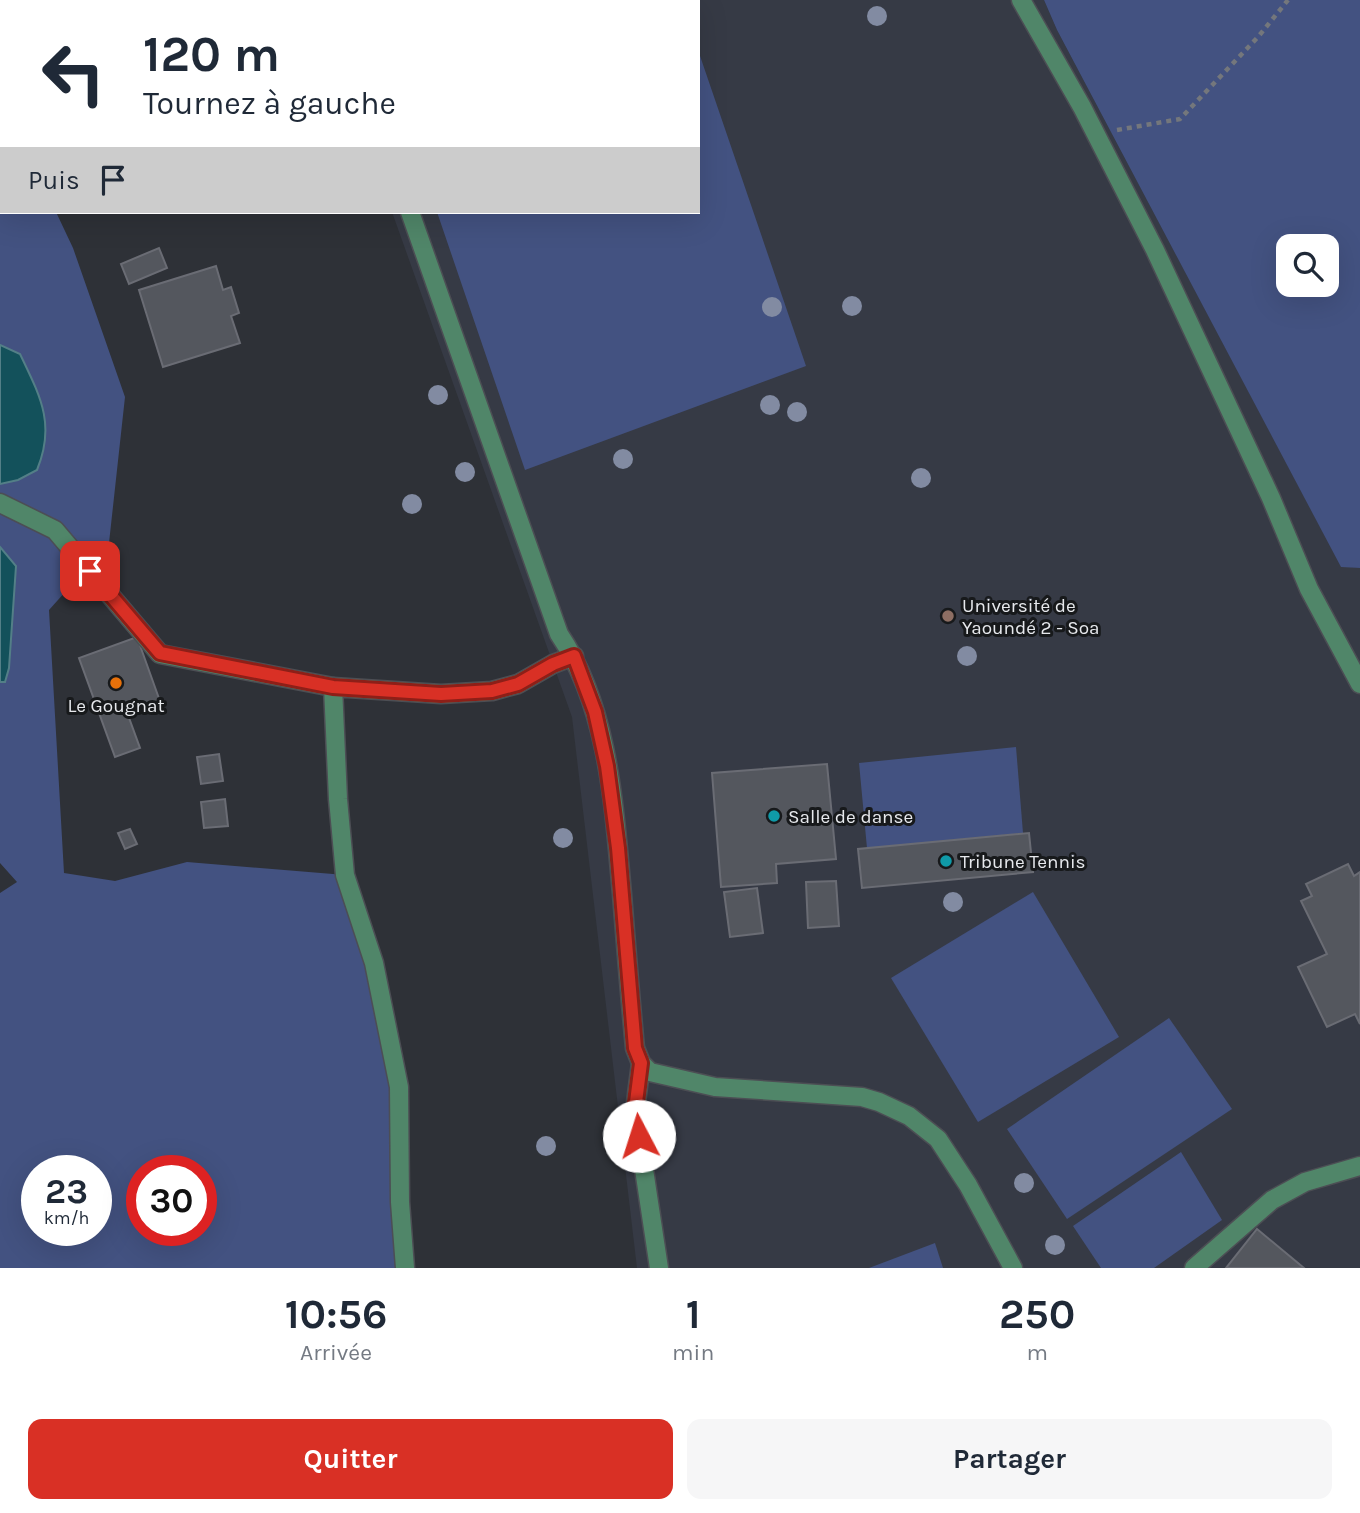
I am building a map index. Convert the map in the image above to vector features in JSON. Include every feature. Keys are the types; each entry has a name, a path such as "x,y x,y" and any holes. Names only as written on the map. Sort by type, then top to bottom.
{"street":[{"path":"1021,0 1096,134 1155,250 1223,394 1309,589 1360,684"},
{"path":"411,214 559,634 574,656 595,712 607,766 618,848 635,1048 641,1063 650,1072 715,1087 862,1097 880,1102 909,1116 938,1139 968,1185 1013,1268"},
{"path":"0,503 55,530 160,653 333,687 441,694 492,691 518,684 553,664 574,656"},
{"path":"333,687 338,799 345,875 374,963 399,1087 400,1202 405,1268"},
{"path":"641,1063 635,1110 659,1268"},
{"path":"1194,1268 1272,1200 1305,1182 1360,1166"}],"path":[{"path":"1096,134 1180,119 1258,37 1288,0"}],"shaded area":[{"name":"Université de Yaoundé 2 - Soa","path":"700,0 1044,0 1057,30 1341,566 1360,568 1360,1268 637,1268 572,717 393,214 700,214"},
{"path":"1044,0 1360,0 1360,568 1341,567 1057,30"},
{"path":"700,56 806,366 525,470 438,214 700,214"},
{"path":"0,214 57,214 73,248 125,397 109,543 49,610 64,873 115,881 187,862 345,875 399,1087 405,1268 0,1268 0,893 17,882 0,863"},
{"path":"0,345 20,354 43,410 45,438 37,470 18,480 0,484"},
{"path":"0,547 16,566 9,668 5,682 0,682"},
{"path":"1016,747 1023,833 867,848 859,763"},
{"path":"1033,892 1119,1037 978,1122 891,978"},
{"path":"1169,1018 1232,1109 1067,1219 1007,1129"},
{"path":"1181,1152 1222,1220 1154,1268 1101,1268 1073,1226"},
{"path":"935,1243 943,1268 869,1268"}],"building":[{"path":"159,248 167,268 129,284 121,264"},
{"path":"216,266 223,290 231,287 239,313 231,316 240,343 163,367 139,290"},
{"path":"137,637 161,704 128,715 140,748 115,757 79,658"},
{"path":"219,754 223,781 201,784 197,757"},
{"name":"Salle de danse","path":"827,764 836,859 776,864 777,883 721,887 712,773"},
{"path":"225,799 228,826 204,828 201,802"},
{"path":"130,829 137,844 125,849 118,833"},
{"name":"Tribune Tennis","path":"1029,833 1033,872 862,888 858,849"},
{"path":"1348,864 1354,876 1360,872 1360,1024 1355,1014 1327,1027 1298,967 1327,954 1301,901 1312,896 1306,884"},
{"path":"836,881 839,926 808,928 806,882"},
{"path":"757,888 763,933 730,937 724,892"},
{"path":"1257,1229 1304,1268 1226,1268"}],"place":[{"name":"Université de Yaoundé 2 - Soa","path":"948,616"},
{"name":"Le Gougnat","path":"116,683"},
{"name":"Salle de danse","path":"774,816"},
{"name":"Tribune Tennis","path":"946,861"}],"route":[{"path":"90,571 160,653 333,687 441,694 492,691 518,684 553,664 574,656 595,712 607,766 618,848 635,1048 641,1063 635,1110 639,1136"}]}
